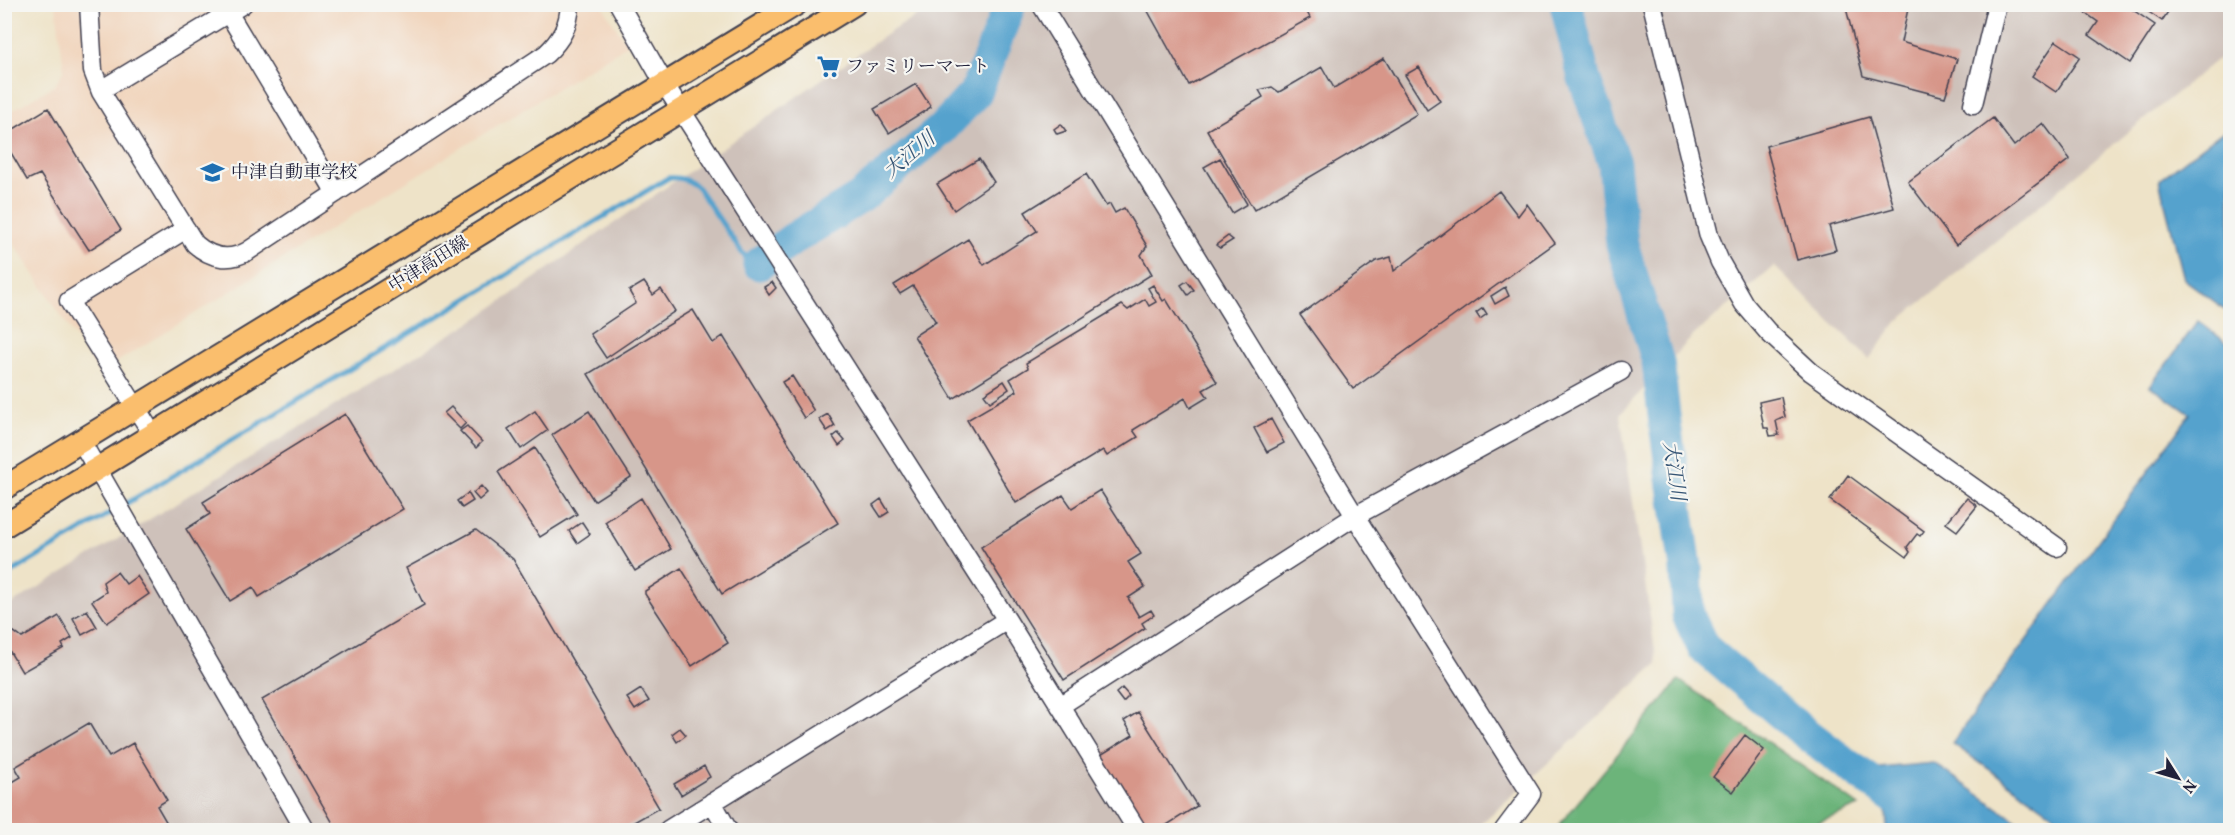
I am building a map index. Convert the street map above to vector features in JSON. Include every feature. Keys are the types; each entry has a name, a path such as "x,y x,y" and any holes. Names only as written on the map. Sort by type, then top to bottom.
{"main road":[{"name":"中津高田線","path":"4,488 796,4"},
{"name":"中津高田線","path":"4,526 854,4"}],"street":[{"path":"89,4 93,71 101,90 195,244 210,254 228,258 239,257 546,54 563,36 570,4"},
{"path":"619,4 681,111 1007,620 1137,831"},
{"path":"1041,4 1355,516 1531,794 1504,831"},
{"path":"1652,4 1709,236 1720,262 1744,304 1768,332 1810,372 2057,547"},
{"path":"1973,104 1997,4"},
{"path":"101,90 231,7 336,193"},
{"path":"153,435 69,301 186,229"},
{"path":"1060,705 1355,516 1621,371"},
{"path":"81,441 305,831"},
{"path":"668,831 1007,620"},
{"path":"712,802 728,831"}],"shaded area":[{"name":"中津自動車学校","path":"56,5 602,5 627,45 99,373 5,230 5,115 55,85 64,70"},
{"path":"936,5 2230,5 2230,49 1897,322 1869,359 1774,266 1694,335 1620,414 1657,664 1474,830 5,830 5,608 476,319 893,30"}],"green space":[{"path":"1679,680 1859,806 1800,830 1555,830"}],"water":[{"path":"2230,126 2230,313 2184,279 2159,180"},
{"path":"2198,321 2230,345 2230,830 2075,830 1952,743 2190,414 2150,386"},
{"path":"1934,763 2029,830 1887,830 1886,811 1854,786 1868,769"}],"building":[{"path":"1144,4 1315,4 1306,10 1310,18 1189,85"},
{"path":"1845,4 1909,4 1901,42 1957,59 1945,97 1863,76"},
{"path":"2073,4 2124,4 2155,25 2130,63 2089,35 2098,22"},
{"path":"2137,4 2173,4 2162,21"},
{"path":"2056,41 2080,57 2056,92 2032,76"},
{"path":"1384,58 1417,114 1254,210 1207,130 1263,97 1259,90 1272,87 1279,92 1322,67 1334,88"},
{"path":"1419,67 1440,101 1427,110 1405,75"},
{"path":"916,84 931,107 889,133 874,109"},
{"path":"48,108 121,230 89,250 40,174 27,180 4,141 4,135"},
{"path":"1869,117 1894,208 1829,226 1836,250 1797,260 1766,146"},
{"path":"1993,118 2014,146 2043,123 2070,159 1956,245 1908,182"},
{"path":"1061,124 1066,131 1057,134 1054,129"},
{"path":"1220,158 1247,204 1232,213 1204,167"},
{"path":"979,159 994,182 954,210 937,184"},
{"path":"1086,174 1106,206 1110,204 1115,213 1124,208 1147,246 1141,255 1152,274 953,399 914,336 936,322 913,286 900,294 894,285 968,239 984,265 1037,231 1025,212"},
{"path":"1499,191 1518,216 1527,204 1555,243 1353,389 1300,315 1376,261 1391,257 1394,271"},
{"path":"1228,236 1233,240 1220,248 1216,245"},
{"path":"1187,281 1194,290 1188,295 1181,285"},
{"path":"644,282 653,295 661,289 675,311 606,358 590,334 636,303 629,291"},
{"path":"772,282 776,288 769,295 764,287"},
{"path":"1153,285 1163,301 1166,299 1217,382 1203,390 1208,397 1190,408 1185,398 1133,430 1138,437 1107,456 1103,450 1016,503 967,420 1017,391 1010,379 1028,368 1026,363 1122,305 1128,310 1145,299 1149,306 1156,302 1148,288"},
{"path":"1505,287 1509,296 1495,304 1491,296"},
{"path":"1483,308 1487,314 1480,319 1476,313"},
{"path":"693,310 713,343 723,336 838,523 722,594 588,374"},
{"path":"792,376 814,411 804,418 782,382"},
{"path":"1004,381 1009,389 990,402 984,394"},
{"path":"1781,397 1785,417 1776,421 1779,435 1770,436 1768,428 1764,428 1759,402"},
{"path":"451,407 466,423 460,429 444,413"},
{"path":"535,411 548,430 521,449 508,429"},
{"path":"589,411 631,477 594,501 552,435"},
{"path":"345,414 403,509 259,597 253,587 230,601 186,529 210,514 203,502"},
{"path":"828,414 835,426 827,431 819,419"},
{"path":"1271,419 1284,443 1267,452 1254,428"},
{"path":"467,426 482,442 476,448 460,431"},
{"path":"838,433 845,441 839,446 833,437"},
{"path":"535,448 577,514 540,537 498,472"},
{"path":"1848,475 1924,531 1920,536 1917,534 1907,547 1910,552 1907,557 1830,500"},
{"path":"481,486 487,493 479,500 473,493"},
{"path":"1100,490 1141,554 1128,562 1145,587 1128,598 1139,617 1151,610 1154,615 1142,623 1145,628 1064,680 981,547 1063,495 1072,508"},
{"path":"468,493 473,501 462,508 457,501"},
{"path":"641,498 671,549 635,571 605,522"},
{"path":"1967,498 1977,506 1957,531 1946,523"},
{"path":"881,499 889,512 881,517 873,505"},
{"path":"582,522 590,534 577,543 569,531"},
{"path":"476,530 513,559 659,808 620,830 337,830 262,700 424,605 406,568"},
{"path":"681,568 728,643 692,666 645,594 645,591"},
{"path":"117,572 126,584 137,576 149,594 107,623 92,601 106,592 103,582"},
{"path":"87,610 97,627 82,635 73,618"},
{"path":"59,616 72,638 62,644 64,648 22,672 4,642 4,637 14,632 22,638"},
{"path":"1122,688 1129,696 1123,702 1116,693"},
{"path":"641,689 649,701 635,710 627,698"},
{"path":"1138,712 1197,806 1159,830 1146,830 1099,756 1133,735 1124,721"},
{"path":"89,723 109,757 133,743 167,800 157,806 171,830 4,830 4,787 21,777 15,767"},
{"path":"680,728 686,735 677,742 672,734"},
{"path":"1745,735 1764,750 1733,792 1713,777"},
{"path":"704,766 710,777 681,795 674,784"}],"waterway":[{"name":"大江川","path":"759,264 793,239 861,197 941,130 976,92 1010,4"},
{"name":"大江川","path":"1566,4 1584,78 1614,163 1622,244 1658,362 1686,568 1688,615 1703,647 1789,720 1849,766 1940,830"},
{"path":"4,577 668,178 684,180 698,188 743,254 751,262 759,264"}],"place":[{"name":"ファミリーマート","path":"828,67"},
{"name":"中津自動車学校","path":"213,173"}]}
